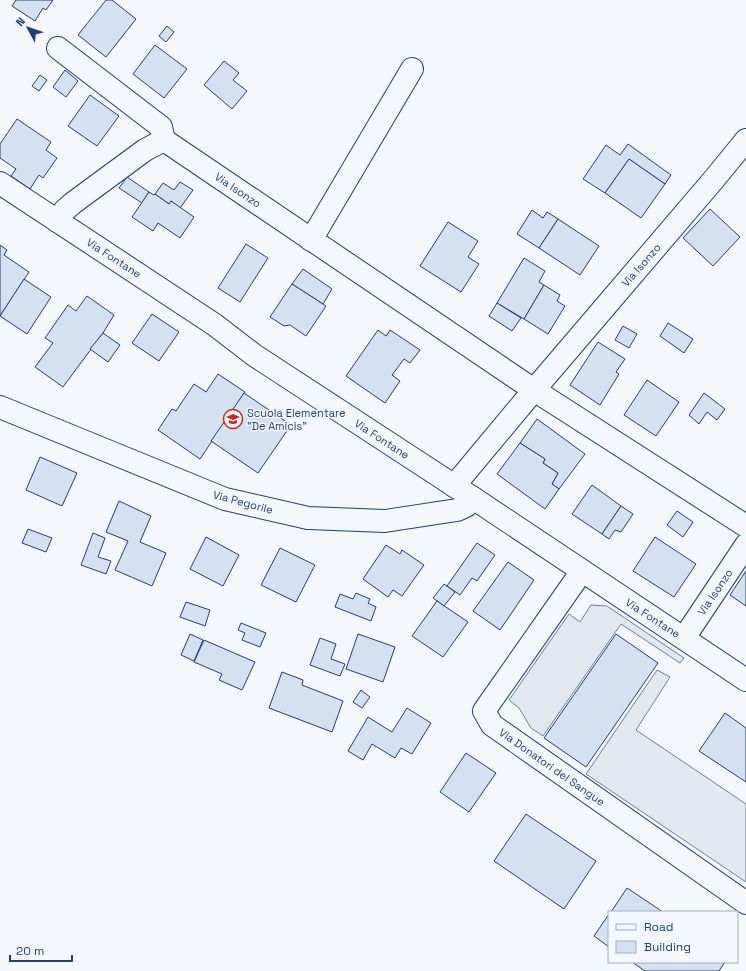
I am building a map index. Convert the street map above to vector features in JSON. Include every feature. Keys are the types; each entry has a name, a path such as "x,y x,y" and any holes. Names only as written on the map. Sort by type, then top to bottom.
{"street":[{"path":"57,221 65,210 73,203 145,150 164,140 161,127 58,48"},
{"path":"312,240 412,69"},
{"name":"Via Isonzo","path":"164,140 534,390 746,526"},
{"name":"Via Isonzo","path":"454,486 746,140"},
{"name":"Via Fontane","path":"0,183 215,325 254,355 473,498 746,680"},
{"name":"Via Pegorile","path":"0,407 225,499 308,518 385,521 458,510 466,506 473,498"},
{"name":"Via Isonzo","path":"684,638 746,545"},
{"name":"Via Donatori del Sangue","path":"582,571 484,711 492,725 746,903"}],"shaded area":[{"path":"591,605 607,606 684,658 680,663 621,624 543,736 531,728 519,708 509,700 569,614 580,622"},
{"path":"657,670 670,677 636,730 746,804 746,882 586,774"}],"building":[{"path":"16,0 53,0 46,10 43,8 35,21 12,6"},
{"path":"106,0 112,0 136,19 106,57 78,35"},
{"path":"167,26 174,32 166,42 159,36"},
{"path":"155,45 187,69 164,98 133,74"},
{"path":"224,61 239,73 233,80 247,91 232,109 204,85"},
{"path":"65,70 78,81 66,97 53,87"},
{"path":"40,75 47,80 39,91 32,86"},
{"path":"90,95 119,116 97,146 68,126"},
{"path":"17,119 51,142 46,150 57,158 43,178 39,175 30,189 11,176 16,169 0,158 0,144"},
{"path":"628,144 671,175 665,184 629,159 605,193 583,179 606,145 620,155"},
{"path":"629,159 665,184 641,218 605,193"},
{"path":"127,177 149,192 142,203 119,188"},
{"path":"180,182 193,190 180,208 171,201 169,204 155,194 163,183 174,190"},
{"path":"149,192 154,195 155,194 169,204 171,201 194,217 180,238 158,223 153,231 132,217"},
{"path":"710,209 740,237 713,266 683,238"},
{"path":"532,210 543,218 547,212 558,219 539,248 517,234"},
{"path":"558,219 599,246 580,275 539,248"},
{"path":"448,222 478,241 468,257 479,264 461,292 420,266"},
{"path":"246,244 268,258 240,302 218,288"},
{"path":"0,245 7,250 4,255 29,272 0,316"},
{"path":"524,258 545,271 539,282 544,285 524,319 497,303"},
{"path":"303,269 332,289 323,304 292,284"},
{"path":"24,279 51,297 27,334 0,316"},
{"path":"292,284 326,306 306,336 290,325 284,326 270,317"},
{"path":"544,285 560,295 557,301 565,306 548,334 524,319"},
{"path":"87,296 114,315 103,333 63,387 35,367 53,343 45,338 68,305 76,311"},
{"path":"497,303 521,318 512,331 489,316"},
{"path":"152,314 179,332 159,361 132,343"},
{"path":"668,323 693,339 684,353 660,336"},
{"path":"623,326 637,334 629,348 615,340"},
{"path":"378,330 386,336 390,330 420,350 410,363 404,359 392,375 400,381 385,403 346,376"},
{"path":"103,333 120,345 108,362 90,349"},
{"path":"598,342 625,359 616,372 619,374 600,405 570,385"},
{"path":"218,374 245,392 200,459 158,430 172,409 176,411 194,384 206,392"},
{"path":"647,380 679,402 656,436 624,415"},
{"path":"244,393 291,425 258,473 211,441"},
{"path":"704,393 725,409 717,420 707,412 699,424 689,415"},
{"path":"537,419 585,454 559,489 552,484 558,473 543,463 545,459 520,443"},
{"path":"520,443 545,459 543,463 558,473 552,484 559,489 545,509 497,474"},
{"path":"40,457 77,473 62,506 26,490"},
{"path":"592,485 621,506 602,534 572,514"},
{"path":"119,501 151,516 140,542 166,553 152,586 115,570 128,541 106,532"},
{"path":"621,506 633,514 621,532 615,530 609,539 602,534"},
{"path":"677,511 693,522 683,537 667,525"},
{"path":"28,529 52,538 46,552 22,543"},
{"path":"93,533 105,538 98,557 111,561 106,574 81,565"},
{"path":"206,537 239,555 223,586 190,569"},
{"path":"655,537 696,564 674,597 633,571"},
{"path":"477,543 495,555 477,581 472,578 460,595 447,586"},
{"path":"386,545 400,554 402,550 424,565 402,596 393,590 388,597 363,579"},
{"path":"280,548 315,565 296,602 261,585"},
{"path":"508,562 534,580 500,630 473,611"},
{"path":"746,571 746,606 730,595"},
{"path":"444,584 455,592 444,606 433,598"},
{"path":"356,593 370,599 368,603 376,607 371,621 335,607 340,594 353,599"},
{"path":"437,601 468,622 443,657 412,636"},
{"path":"186,602 210,610 205,626 180,617"},
{"path":"241,623 266,633 260,647 242,640 245,633 238,630"},
{"path":"190,634 203,640 194,661 181,655"},
{"path":"358,634 395,647 383,682 346,669"},
{"path":"616,634 658,663 586,767 544,738"},
{"path":"320,638 336,644 331,659 345,664 340,676 310,665"},
{"path":"204,640 255,662 242,690 219,680 222,674 194,662"},
{"path":"282,672 303,680 302,685 343,701 332,732 269,708"},
{"path":"361,690 370,697 362,708 353,702"},
{"path":"407,708 431,723 412,754 401,748 395,758 372,744 363,760 348,751 368,717 392,732"},
{"path":"725,713 746,728 746,782 699,751"},
{"path":"466,753 496,773 469,812 440,792"},
{"path":"526,814 596,861 564,909 494,861"},
{"path":"627,888 662,911 612,911"},
{"path":"608,915 608,946 594,936"},
{"path":"633,963 724,963 719,971 645,971"}],"place":[{"name":"Scuola Elementare \"De Amicis\"","path":"233,419"}]}
